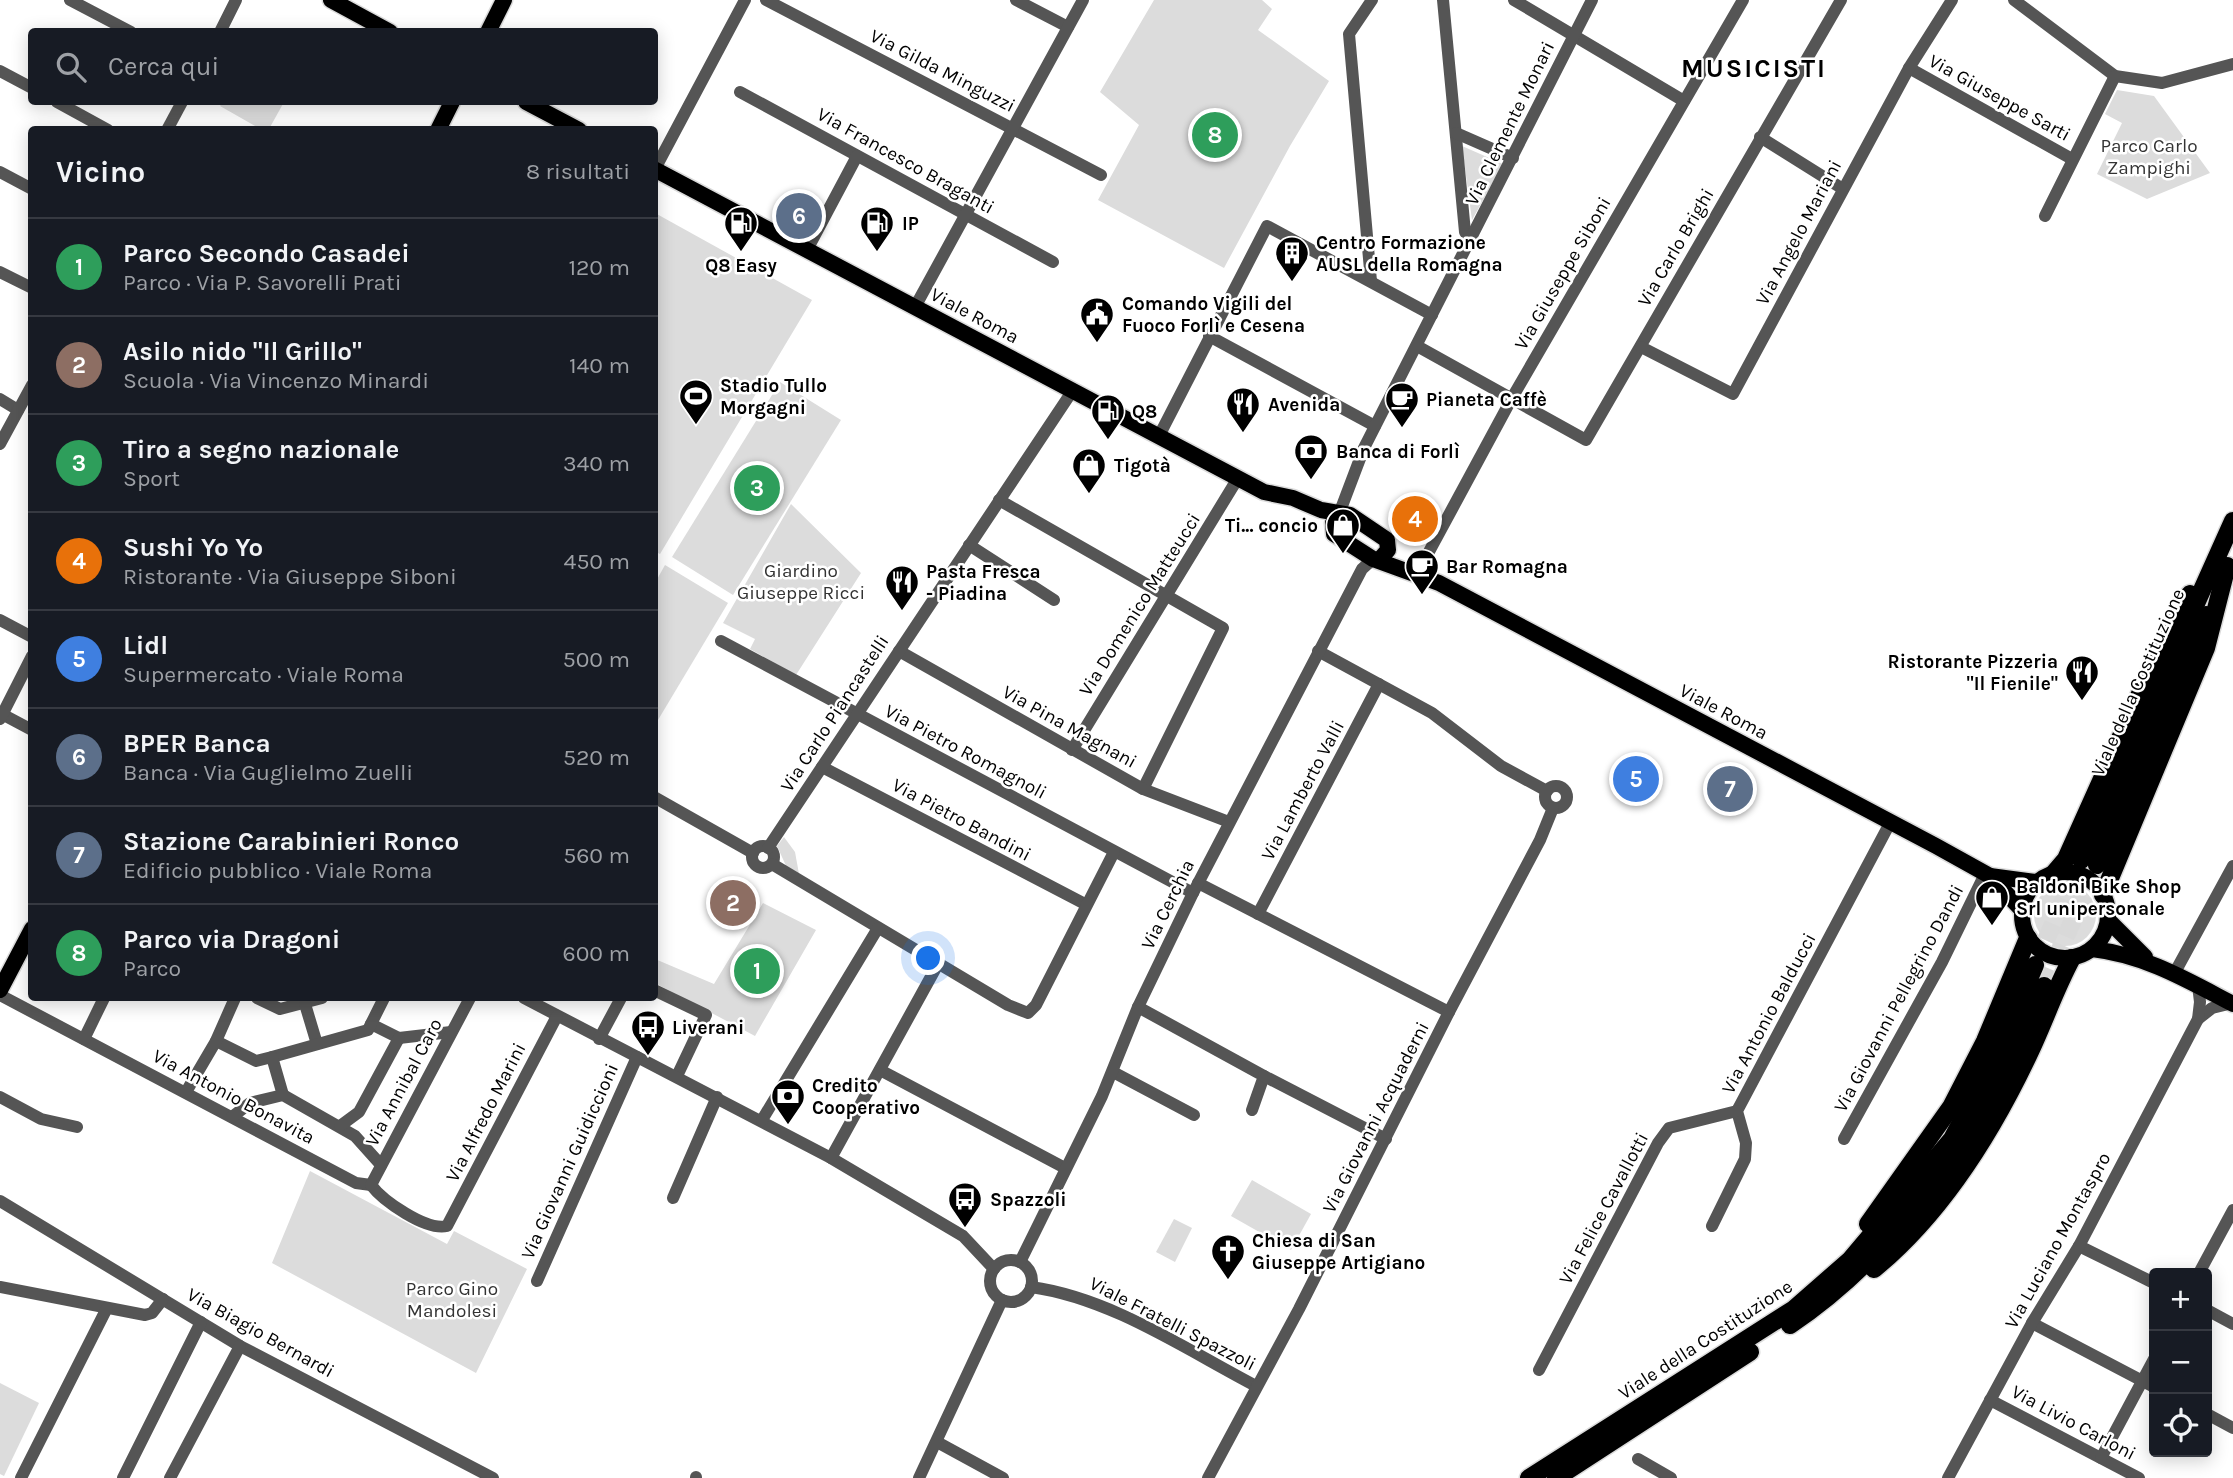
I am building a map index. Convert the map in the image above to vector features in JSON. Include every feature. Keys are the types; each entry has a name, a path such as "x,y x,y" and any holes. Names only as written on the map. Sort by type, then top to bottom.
{"highway":[{"name":"Viale della Costituzione","path":"2089,863 2226,557 2233,521"},
{"path":"2054,873 2066,859 2175,616 2226,557"},
{"path":"2103,895 2127,831 2206,648 2226,557"},
{"path":"2028,938 1985,1041 1951,1107 1849,1250 1807,1289 1803,1310 1834,1305 1905,1243 1940,1201 1991,1129 2027,1058 2072,958"},
{"name":"Viale della Costituzione","path":"1529,1478 1803,1310 1850,1260 1952,1139 1994,1061 2035,965"},
{"name":"Viale della Costituzione","path":"1556,1478 1803,1310 1873,1258 1954,1156 1999,1082 2045,986"}],"main road":[{"path":"490,28 504,0"},
{"path":"335,1 383,28"},
{"path":"440,126 450,105"},
{"path":"532,105 571,126"},
{"name":"Viale Roma","path":"658,171 1238,478 1277,496 1340,519"},
{"path":"1340,519 1384,537 1373,556 1335,534 1340,519"},
{"name":"Viale Roma","path":"1373,556 1417,566 1439,583"},
{"name":"Viale Roma","path":"1373,556 1439,583 1987,875 2021,909"},
{"path":"2054,873 2082,875 2103,895 2108,920 2105,930 2092,948 2072,958 2047,954 2028,938 2023,929 2021,909 2029,890 2036,882 2054,873"},
{"name":"Viale Roma","path":"1987,875 2036,882"},
{"path":"2108,920 2150,961"},
{"path":"0,992 28,937"},
{"path":"2092,948 2121,952 2150,961 2216,995 2233,999"}],"street":[{"path":"70,0 123,28"},
{"path":"222,28 236,0"},
{"path":"658,163 745,0"},
{"name":"Via Gilda Minguzzi","path":"766,0 1101,175"},
{"path":"1016,0 1068,27"},
{"path":"915,307 1083,0"},
{"path":"1371,281 1349,34 1372,0"},
{"path":"1443,0 1465,232 1471,242"},
{"path":"1514,0 1684,101"},
{"name":"Via Clemente Monari","path":"1340,519 1347,488 1375,426 1592,0"},
{"name":"Via Giuseppe Siboni","path":"1417,566 1424,561 1512,398 1743,0"},
{"name":"Via Carlo Brighi","path":"1512,398 1586,440 1841,0"},
{"name":"Via Angelo Mariani","path":"1641,346 1733,394 1909,68 1952,0"},
{"path":"2014,0 2115,76 2162,83 2233,64"},
{"name":"Via Giuseppe Sarti","path":"1909,68 2072,159"},
{"path":"0,71 28,86"},
{"path":"2045,216 2115,76"},
{"name":"Via Francesco Braganti","path":"740,92 1054,262"},
{"path":"62,105 101,126"},
{"path":"169,126 180,105"},
{"path":"1456,133 1513,158"},
{"path":"1760,136 1843,189"},
{"path":"807,250 857,156"},
{"path":"0,172 28,187"},
{"path":"1159,436 1267,226 1432,315"},
{"path":"0,272 28,286"},
{"path":"1209,336 1375,426"},
{"path":"1418,346 1512,398"},
{"name":"Via Carlo Piancastelli","path":"768,848 1073,390"},
{"path":"0,444 28,392"},
{"path":"0,400 18,410"},
{"name":"Via Domenico Matteucci","path":"1072,750 1238,478"},
{"path":"999,500 1166,598 1223,628 1143,789"},
{"path":"969,545 1054,600"},
{"name":"Via Cerchia","path":"1020,1262 1113,1072 1138,1007 1195,888 1318,651 1373,556"},
{"path":"0,620 28,635"},
{"name":"Via Pietro Romagnoli","path":"721,641 1114,852 1258,914 1449,1012"},
{"name":"Via Pina Magnani","path":"899,651 1143,789 1229,822"},
{"path":"1318,651 1432,713 1501,766 1547,791 1560,787 1567,794 1563,806 1553,808 1546,801 1547,791"},
{"path":"28,664 1,716 28,728"},
{"name":"Via Lamberto Valli","path":"1258,914 1379,684"},
{"name":"Via Pietro Bandini","path":"822,767 1085,904"},
{"path":"658,799 753,853 756,866 766,868 772,864"},
{"name":"Via Giovanni Acquaderni","path":"1208,1478 1540,840 1553,808"},
{"name":"Via Antonio Balducci","path":"1712,1226 1745,1158 1746,1143 1737,1111 1890,823"},
{"path":"753,853 758,848 768,848 773,853 772,864"},
{"path":"772,864 938,964 1028,1013 1036,1005 1085,904 1114,852"},
{"path":"2174,974 2233,866"},
{"name":"Via Giovanni Pellegrino Dandi","path":"1844,1139 1987,875"},
{"path":"762,1120 878,928"},
{"path":"831,1158 938,964"},
{"name":"Via Luciano Montaspro","path":"1950,1477 2032,1323 2079,1247 2198,1019 2198,985"},
{"name":"Via Antonio Bonavita","path":"0,992 356,1183 371,1185 395,1207 435,1226 446,1226"},
{"path":"658,992 706,1015 677,1076"},
{"path":"2198,1019 2212,1008 2233,999"},
{"path":"84,1039 103,1001"},
{"path":"186,1092 216,1041 231,1001"},
{"path":"263,1001 280,1009 314,1001"},
{"path":"216,1041 256,1061 368,1030 382,1001"},
{"name":"Via Annibal Caro","path":"371,1185 468,1001"},
{"path":"530,1001 831,1158 963,1236 994,1269"},
{"path":"599,1039 619,1001"},
{"path":"305,1004 317,1044"},
{"path":"1138,1007 1386,1139"},
{"name":"Via Alfredo Marini","path":"446,1226 557,1016"},
{"path":"371,1024 399,1038 451,1032"},
{"path":"340,1126 359,1112 399,1038"},
{"path":"272,1057 283,1095"},
{"name":"Via Giovanni Guidiccioni","path":"537,1281 637,1057"},
{"path":"880,1070 1065,1168"},
{"path":"1113,1072 1194,1115"},
{"path":"1252,1110 1264,1076"},
{"path":"232,1117 250,1103 283,1095 355,1136 381,1165"},
{"path":"0,1097 41,1119 77,1127"},
{"path":"673,1198 717,1097"},
{"name":"Via Felice Cavallotti","path":"1539,1370 1664,1135 1670,1128 1737,1111"},
{"path":"0,1201 163,1299"},
{"path":"2202,1268 2229,1228 2233,1210"},
{"path":"2079,1247 2149,1281"},
{"path":"1005,1261 1020,1262 1031,1274 1031,1287 1021,1299 1002,1300 991,1287 994,1269 1005,1261"},
{"name":"Via Biagio Bernardi","path":"0,1287 149,1315 163,1299 240,1346 493,1478"},
{"name":"Viale Fratelli Spazzoli","path":"1031,1287 1065,1292 1099,1303 1256,1386"},
{"path":"919,1478 1002,1300"},
{"path":"21,1478 107,1308"},
{"path":"2212,1313 2233,1324"},
{"path":"123,1478 201,1322"},
{"path":"2032,1323 2149,1384 2101,1458"},
{"path":"170,1478 240,1346"},
{"name":"Via Livio Carloni","path":"1990,1400 2139,1478"},
{"path":"2212,1417 2233,1428"},
{"path":"937,1442 1003,1478"},
{"path":"1639,1460 1671,1478"}],"green space":[{"path":"1154,0 1262,0 1272,9 1258,30 1329,81 1290,146 1224,268 1098,200 1139,125 1100,92"},
{"name":"Parco Carlo Zampighi","path":"2117,90 2154,96 2210,173 2147,199 2097,174 2122,123 2105,114"},
{"path":"282,105 271,126 255,126 220,106"},
{"path":"1462,146 1503,164 1472,220"},
{"name":"Stadio Tullo Morgagni","path":"658,215 812,300 660,554 658,553"},
{"path":"780,382 841,420 733,595 672,557"},
{"name":"Giardino Giuseppe Ricci","path":"791,504 861,573 796,675 750,649 755,639 723,623"},
{"path":"665,565 728,603 658,720 658,578"},
{"path":"784,837 795,852 799,874 787,868 777,846"},
{"path":"2059,884 2071,884 2087,893 2094,903 2094,927 2087,937 2071,946 2059,946 2048,941 2039,932 2034,921 2034,909 2039,898 2048,889"},
{"path":"763,903 816,930 755,1036 658,985 658,960 714,984"},
{"name":"Parco Gino Mandolesi","path":"310,1171 447,1244 454,1231 527,1269 476,1373 272,1263"},
{"path":"1252,1180 1311,1214 1291,1250 1231,1216"},
{"path":"1174,1219 1192,1228 1175,1262 1156,1252"},
{"path":"0,1383 39,1403 4,1476 0,1474"}],"tunnel":[{"path":"2035,965 2081,860"},
{"path":"2044,986 2097,865"}],"place":[{"name":"Parco via Dragoni","path":"1215,135"},
{"name":"BPER Banca","path":"799,216"},
{"name":"Q8 Easy","path":"741,253"},
{"name":"IP","path":"877,253"},
{"name":"Centro Formazione AUSL della Romagna","path":"1292,283"},
{"name":"Comando Vigili del Fuoco Forlì e Cesena","path":"1097,344"},
{"name":"Stadio Tullo Morgagni","path":"696,426"},
{"name":"Pianeta Caffè","path":"1402,429"},
{"name":"Avenida","path":"1243,434"},
{"name":"Q8","path":"1108,441"},
{"name":"Banca di Forlì","path":"1311,481"},
{"name":"Tiro a segno nazionale","path":"757,488"},
{"name":"Tigotà","path":"1089,495"},
{"name":"Sushi Yo Yo","path":"1415,519"},
{"name":"Ti... concio","path":"1343,555"},
{"name":"Bar Romagna","path":"1422,596"},
{"name":"Pasta Fresca - Piadina","path":"902,612"},
{"name":"Ristorante Pizzeria \"Il Fienile\"","path":"2082,702"},
{"name":"Lidl","path":"1636,779"},
{"name":"Stazione Carabinieri Ronco","path":"1730,789"},
{"name":"Asilo nido \"Il Grillo\"","path":"733,903"},
{"name":"Baldoni Bike Shop Srl unipersonale","path":"1992,927"},
{"name":"Parco Secondo Casadei","path":"757,971"},
{"name":"Liverani","path":"648,1057"},
{"name":"Credito Cooperativo","path":"788,1126"},
{"name":"Spazzoli","path":"965,1229"},
{"name":"Chiesa di San Giuseppe Artigiano","path":"1228,1281"}],"district":[{"name":"MUSICISTI","path":"1754,68"}]}
